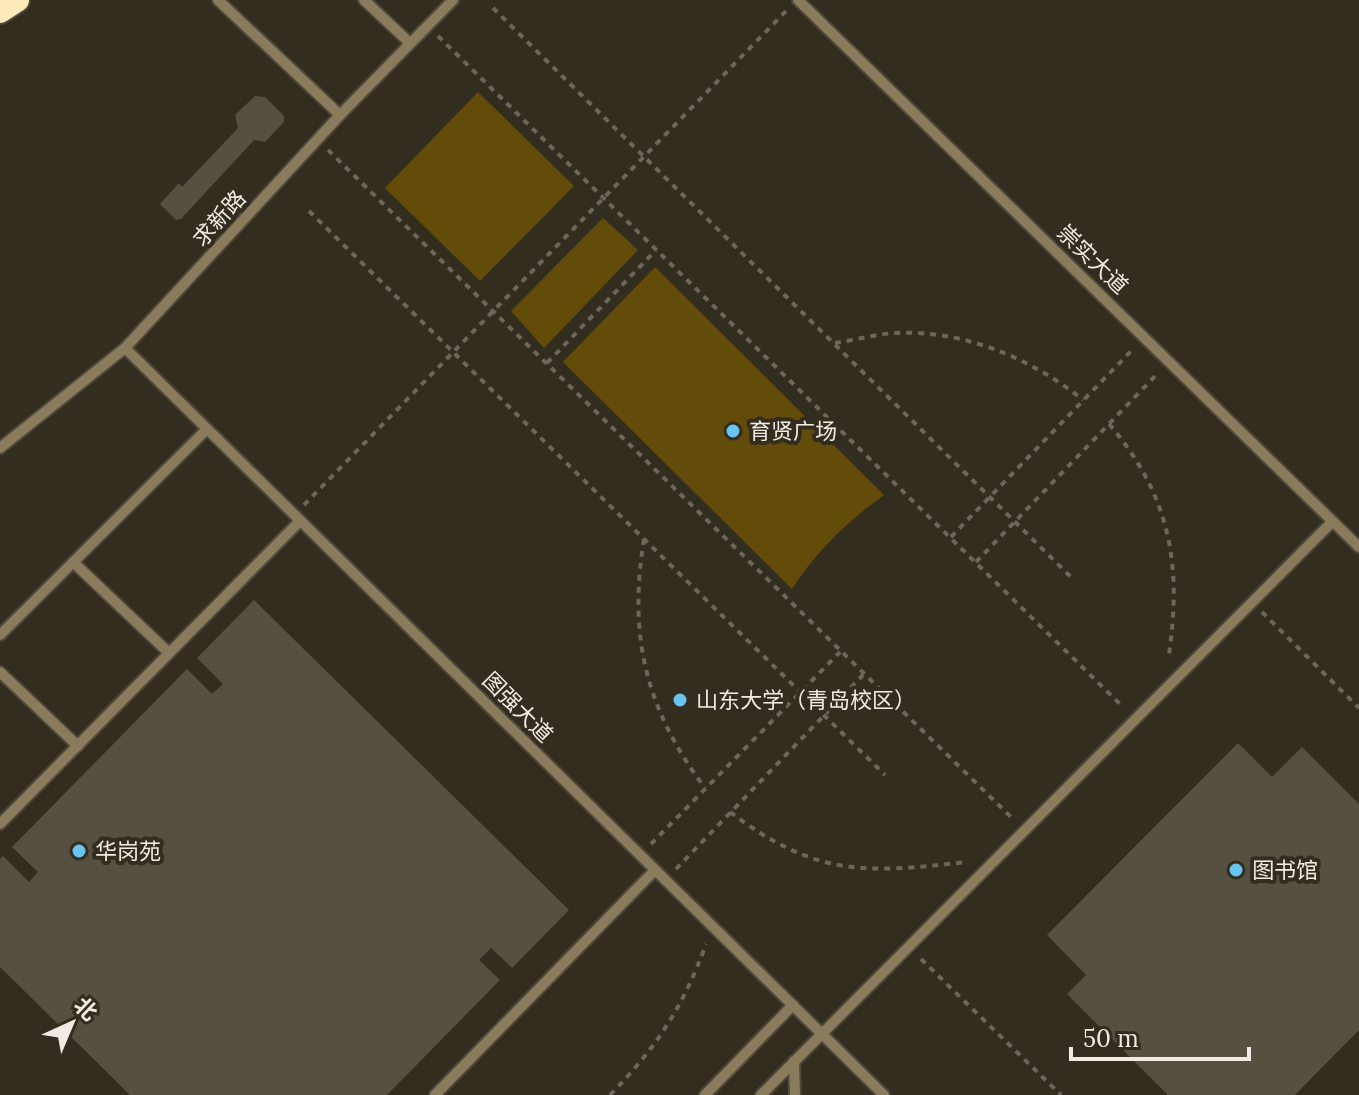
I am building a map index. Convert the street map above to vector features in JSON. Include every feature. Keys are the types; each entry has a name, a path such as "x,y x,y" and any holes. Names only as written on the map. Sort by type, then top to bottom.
{"highway":[{"path":"0,11 17,0"}],"lane":[{"path":"218,0 340,115"},
{"path":"364,0 410,43"},
{"name":"求新路","path":"0,448 125,348 340,115 453,0"},
{"name":"崇实大道","path":"798,0 1359,547"},
{"name":"图强大道","path":"125,348 884,1095"},
{"path":"0,635 207,429"},
{"path":"0,824 297,518"},
{"path":"761,1095 1332,522"},
{"path":"73,562 169,653"},
{"path":"0,672 78,746"},
{"path":"435,1095 655,870"},
{"path":"705,1095 793,1005"},
{"path":"794,1061 795,1095"}],"path":[{"path":"297,518 493,311 798,0"},
{"path":"493,8 1074,580"},
{"path":"427,26 1136,719"},
{"path":"318,139 1024,830"},
{"path":"309,211 885,775"},
{"path":"546,364 656,250"},
{"path":"835,343 914,333 973,343 1034,366 1083,400"},
{"path":"951,538 1144,337"},
{"path":"975,562 1169,362"},
{"path":"1109,424 1146,478 1165,525 1176,581 1169,654"},
{"path":"644,539 638,600 641,654 653,695 670,735 705,788"},
{"path":"1252,602 1359,708"},
{"path":"640,855 840,652"},
{"path":"665,880 863,675"},
{"path":"730,812 787,850 832,866 879,870 966,862"},
{"path":"610,1095 657,1045 676,1014 712,926"},
{"path":"908,947 1061,1095"}],"shaded area":[{"path":"478,92 574,186 480,281 385,188"},
{"path":"603,218 638,250 544,348 511,311"},
{"path":"655,267 884,495 834,538 792,589 563,362"}],"building":[{"path":"255,96 265,97 284,116 284,122 265,142 254,140 181,219 176,220 160,204 179,183 182,187 238,128 235,115"},
{"path":"254,600 569,910 512,968 491,948 479,960 500,980 387,1095 130,1095 0,967 0,859 3,856 29,882 38,872 12,847 187,669 212,694 223,684 197,658"},
{"name":"图书馆","path":"1238,743 1272,777 1302,747 1359,804 1359,1030 1295,1095 1168,1095 1067,994 1086,975 1047,935"}],"place":[{"name":"育贤广场","path":"733,431"},
{"name":"山东大学（青岛校区）","path":"680,700"},
{"name":"华岗苑","path":"79,851"},
{"name":"图书馆","path":"1236,870"}]}
